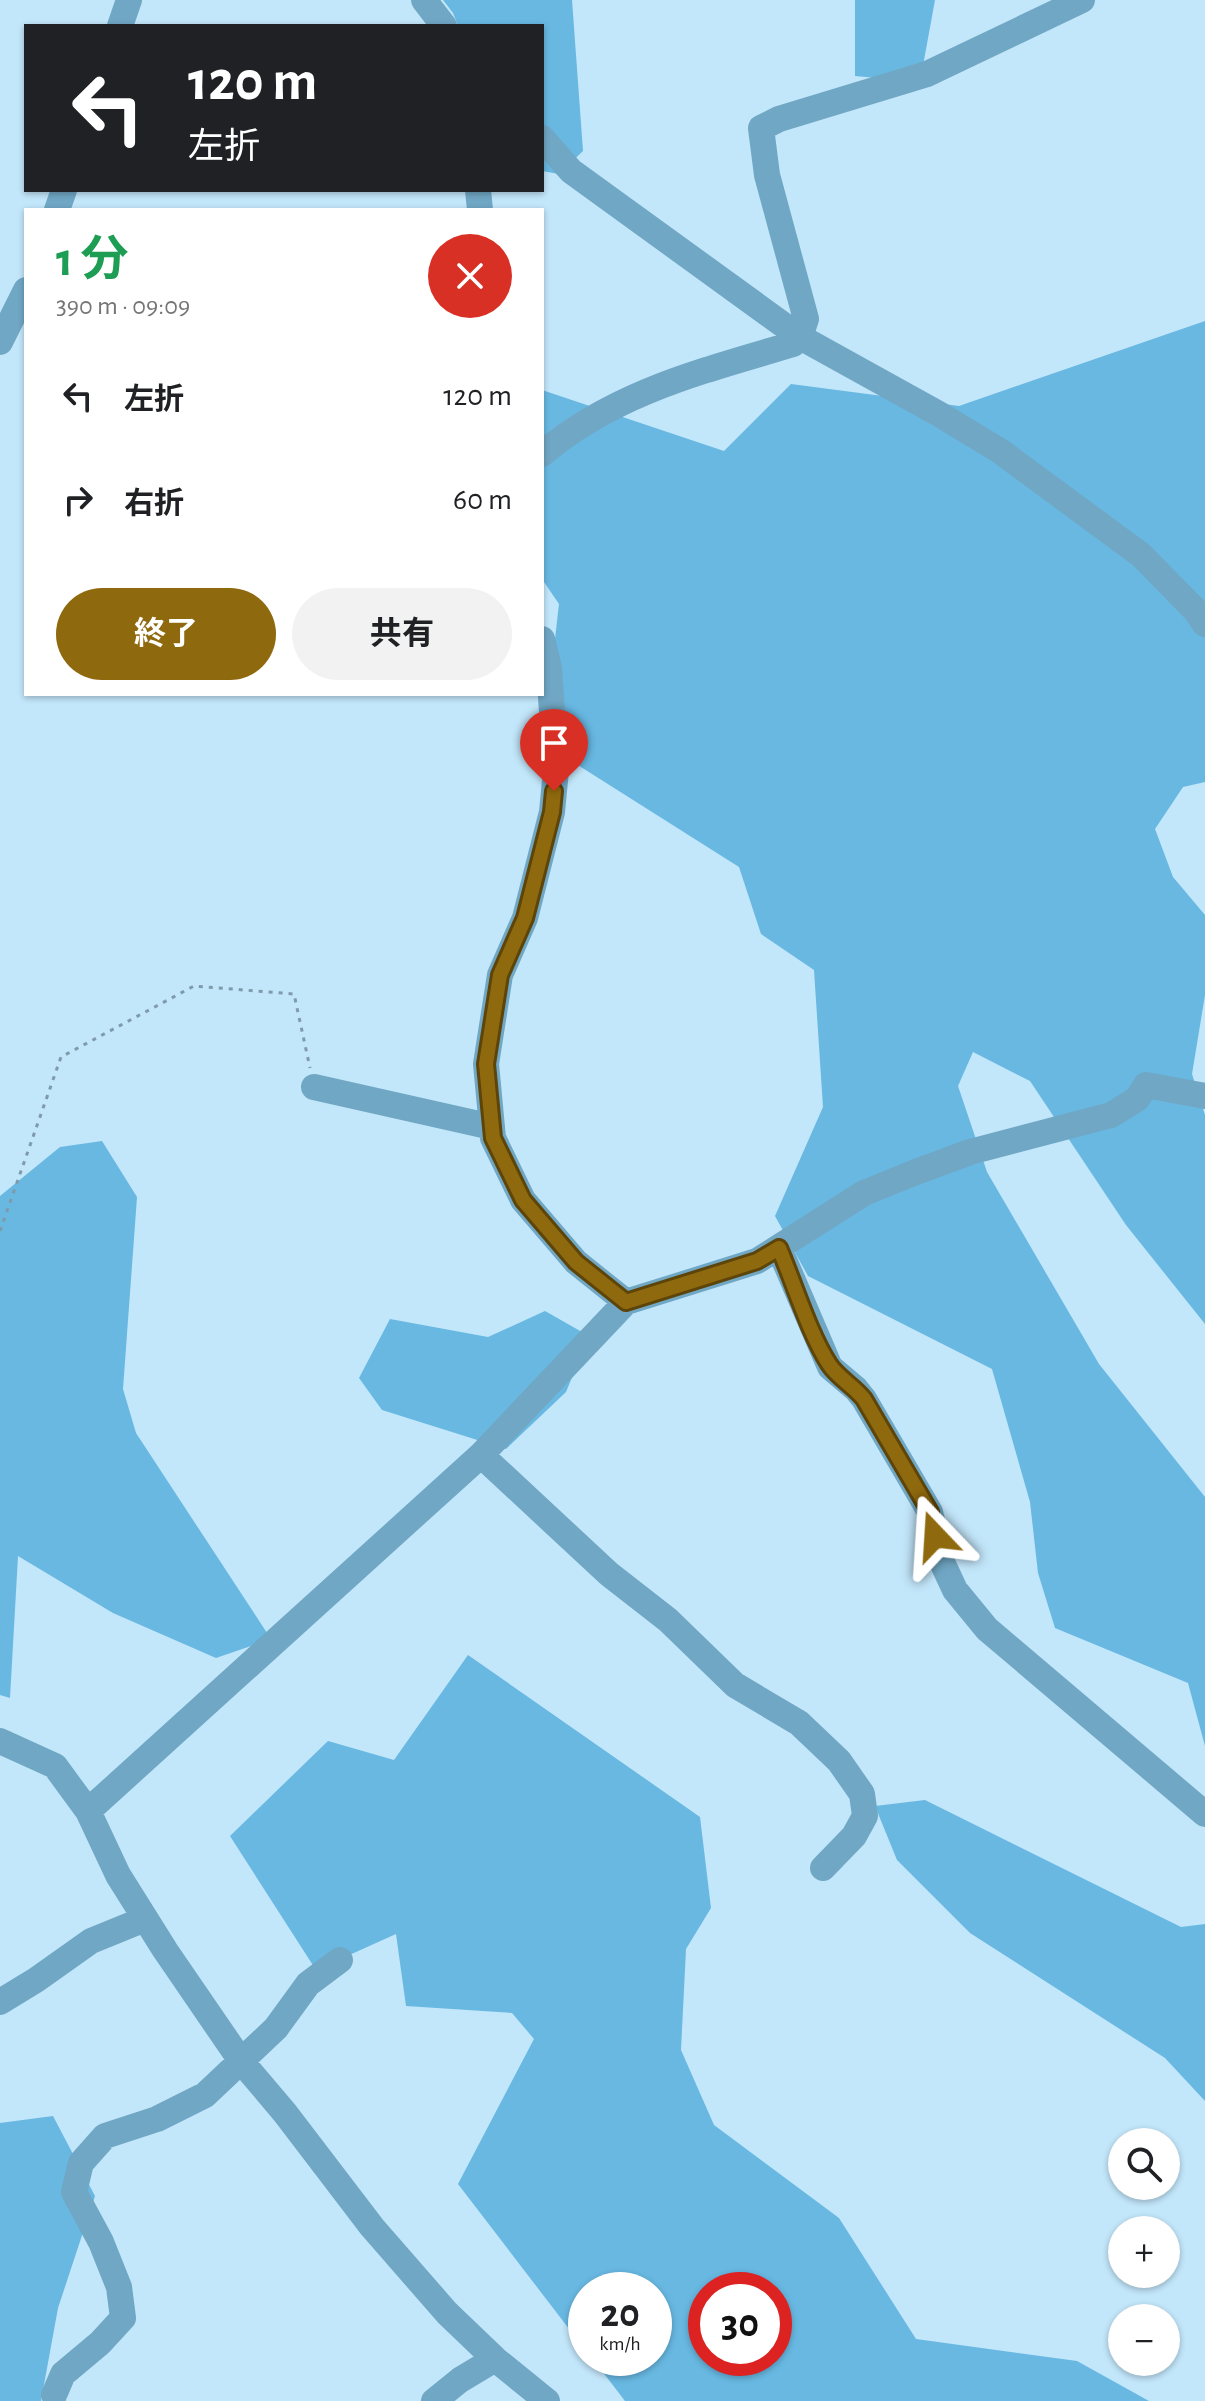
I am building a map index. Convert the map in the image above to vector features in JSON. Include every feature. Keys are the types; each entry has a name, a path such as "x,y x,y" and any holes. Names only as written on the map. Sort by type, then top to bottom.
{"street":[{"path":"121,24 129,0"},
{"path":"424,0 442,24"},
{"path":"544,452 565,434 634,396 679,378 793,344 800,337 806,319 767,175 761,128 779,119 927,74 1082,0"},
{"path":"544,140 571,171 800,337 1000,451 1141,555 1205,624"},
{"path":"0,342 24,300"},
{"path":"544,647 549,668 555,755 552,812 525,918 500,975 486,1064 493,1138 523,1200 576,1262 626,1302"},
{"path":"88,1811 481,1455 626,1302 757,1261 864,1193 970,1152 1111,1115 1137,1099 1146,1085 1205,1096"},
{"path":"314,1087 492,1127"},
{"path":"779,1248 830,1367 864,1399 930,1512 941,1560 955,1590 987,1629 1205,1814"},
{"path":"481,1455 609,1574 668,1620 735,1685 799,1723 839,1761 862,1794 865,1816 854,1836 823,1868"},
{"path":"0,1741 55,1766 88,1811 118,1875 145,1919 241,2061 372,2227 447,2313 495,2359 547,2401"},
{"path":"0,2002 91,1941 145,1919"},
{"path":"54,2395 63,2374 100,2343 123,2318 115,2276 74,2192 81,2163 105,2136 157,2119 205,2095 276,2028 308,1984 340,1960"},
{"path":"434,2401 460,2380 495,2359"}],"path":[{"path":"0,1231 61,1057 194,986 294,994 314,1087"}],"shaded area":[{"path":"443,0 572,0 583,151 559,174 544,171 544,24 457,24"},
{"path":"855,0 935,0 920,82 855,76"},
{"path":"1205,321 1205,782 1183,787 1155,829 1173,877 1205,915 1205,995 1192,1074 1205,1115 1205,1324 1126,1225 1030,1081 973,1052 958,1086 987,1172 1099,1364 1205,1497 1205,1746 1188,1683 1055,1628 1038,1573 1030,1502 992,1369 808,1276 775,1216 823,1107 814,970 761,934 739,867 543,743 559,604 544,582 544,391 724,451 791,384 959,406"},
{"path":"102,1141 137,1197 123,1389 136,1433 271,1639 216,1658 113,1613 18,1556 10,1698 0,1695 0,1196 60,1147"},
{"path":"545,1311 589,1336 566,1392 506,1449 382,1410 359,1378 390,1319 488,1337"},
{"path":"468,1655 700,1817 711,1908 686,1949 681,2050 714,2125 839,2218 916,2339 1077,2361 1149,2401 625,2401 606,2376 672,2376 672,2272 568,2272 568,2328 458,2184 534,2039 512,2013 406,2006 396,1934 316,1970 230,1836 328,1741 394,1760"},
{"path":"925,1800 1181,1927 1205,1924 1205,2101 1165,2058 970,1933 897,1860 875,1806"},
{"path":"53,2116 95,2196 58,2308 41,2401 0,2401 0,2123"}],"route":[{"path":"554,791 552,812 525,918 500,975 486,1064 493,1138 523,1200 576,1262 626,1302 757,1261 779,1248 830,1367 864,1399 930,1512 935,1536"}]}
